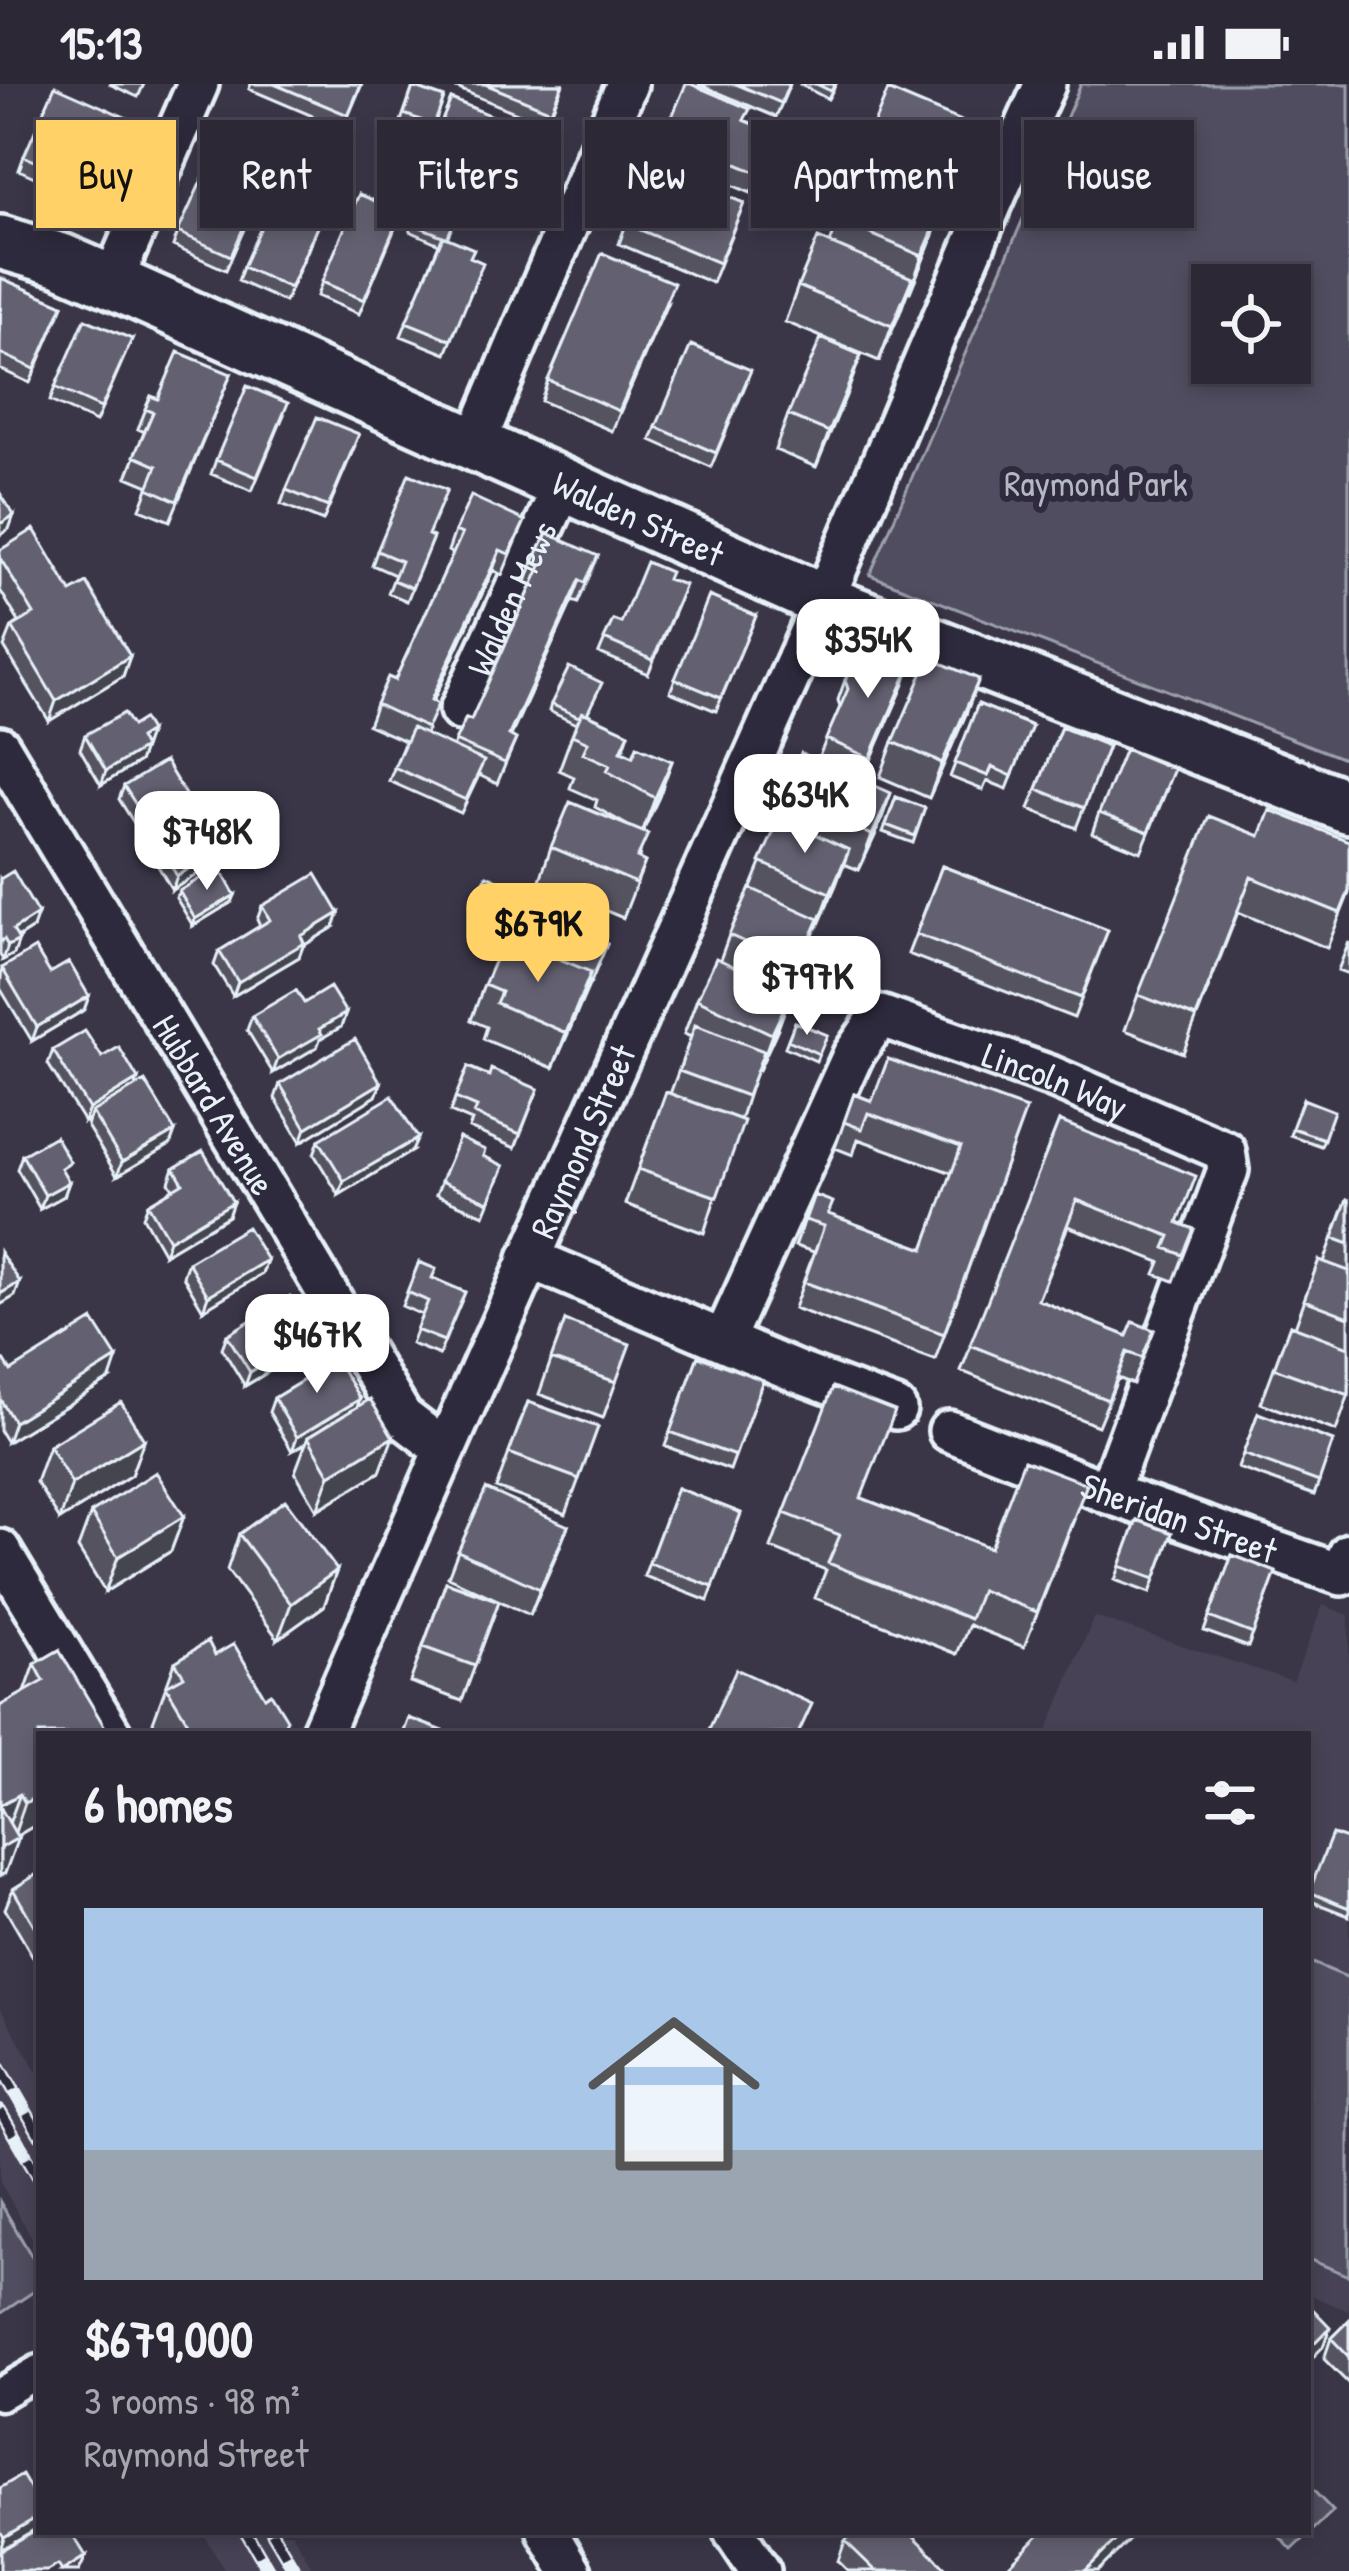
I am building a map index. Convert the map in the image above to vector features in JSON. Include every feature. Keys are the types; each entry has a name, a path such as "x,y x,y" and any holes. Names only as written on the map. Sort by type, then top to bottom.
{"street":[{"path":"112,282 198,84"},
{"path":"474,446 628,84"},
{"name":"Raymond Street","path":"322,1731 823,601 974,239 1046,84"},
{"name":"Walden Street","path":"0,242 112,282 823,601 1349,807"},
{"name":"Walden Mews","path":"460,710 563,486"},
{"name":"Hubbard Avenue","path":"0,747 401,1418 444,1449"},
{"name":"Lincoln Way","path":"724,1340 853,1054 880,1016 1050,1076 1225,1151 1228,1171 1108,1492"},
{"path":"529,1258 896,1409"},
{"name":"Sheridan Street","path":"949,1431 1108,1492 1345,1564"},
{"path":"0,1550 109,1731"},
{"path":"0,2394 36,2374"},
{"path":"550,2535 572,2571"},
{"path":"736,2535 760,2571"}],"shaded area":[{"path":"1323,1605 1349,1615 1349,2311 1311,2295 1311,1731 1047,1731 1094,1617 1293,1681"},
{"path":"0,2008 36,2070 36,2245 0,2182"},
{"path":"204,2535 294,2535 314,2571 225,2571"}],"green space":[{"name":"Raymond Park","path":"1081,84 1349,84 1349,761 870,575 1024,217 1024,228 1194,228 1194,120 1066,120"},
{"path":"1311,1962 1349,1978 1349,2276 1311,2260"},
{"path":"0,2202 36,2264 36,2290 0,2314"},
{"path":"1311,2488 1333,2511 1311,2532"},
{"path":"1278,2535 1308,2535 1292,2550"}],"building":[{"path":"274,84 361,84 348,115"},
{"path":"485,84 562,84 551,111"},
{"path":"686,84 750,109 744,120 751,123 751,170 727,160 727,120 671,120"},
{"path":"736,84 789,84 781,103"},
{"path":"55,86 127,118 126,120 40,120"},
{"path":"413,87 444,98 436,120 404,114"},
{"path":"888,90 959,120 876,120"},
{"path":"451,99 501,120 442,120"},
{"path":"36,129 36,162 24,156"},
{"path":"200,184 200,228 243,228 231,256 178,232"},
{"path":"359,194 377,202 377,228 394,228 364,300 322,282 345,228 353,228"},
{"path":"727,196 744,203 719,263 636,228 727,228"},
{"path":"261,228 316,228 290,288 243,267"},
{"path":"423,228 452,228 447,238"},
{"path":"857,228 934,228 922,256"},
{"path":"443,236 474,249 470,257 483,263 451,340 406,322"},
{"path":"818,238 912,278 892,326 798,286"},
{"path":"602,253 674,283 619,411 548,380"},
{"path":"1,278 63,305 35,369 0,353"},
{"path":"85,319 132,339 101,408 55,387"},
{"path":"821,338 861,355 829,432 788,415"},
{"path":"691,345 751,370 716,453 656,427"},
{"path":"178,352 231,374 177,501 148,488 157,466 134,456 153,412 145,409 151,396 158,399"},
{"path":"247,386 288,403 257,477 216,460"},
{"path":"317,417 359,434 328,507 286,490"},
{"path":"409,474 447,490 412,588 393,580 401,561 377,551"},
{"path":"0,493 14,515 0,524"},
{"path":"471,496 525,521 509,554 500,550 431,700 438,704 427,728 376,704 388,677 395,680 462,534 455,531"},
{"path":"34,529 71,592 87,583 130,656 56,701 12,627 34,614 0,558 0,550"},
{"path":"547,533 598,556 585,583 580,580 509,735 516,739 505,763 455,741 466,718 471,720 541,566 533,562"},
{"path":"646,562 670,572 667,579 685,585 653,660 604,639 613,620 621,623"},
{"path":"709,596 756,616 721,698 675,679"},
{"path":"869,650 911,664 870,758 826,739 848,689 845,680 860,653"},
{"path":"929,658 979,679 942,763 893,742"},
{"path":"569,667 602,683 587,714 582,712 579,717 551,704"},
{"path":"978,704 1032,726 1012,776 992,767 988,776 955,763"},
{"path":"582,712 629,733 621,751 633,756 637,746 672,761 655,798 607,771 610,765 583,753 588,742 572,735"},
{"path":"124,713 132,726 143,719 150,731 139,738 144,748 106,771 85,735"},
{"path":"1061,727 1108,746 1084,808 1037,789"},
{"path":"412,728 484,761 466,800 394,767"},
{"path":"1125,749 1174,769 1148,832 1099,813"},
{"path":"801,753 891,793 872,835 782,795"},
{"path":"165,761 187,798 147,822 124,786"},
{"path":"896,797 925,808 915,836 886,825"},
{"path":"570,802 648,834 637,858 645,862 636,883 551,847"},
{"path":"1270,810 1349,841 1349,891 1340,913 1251,877 1196,1017 1138,995 1209,816 1260,836"},
{"path":"200,814 220,849 177,876 156,841"},
{"path":"780,818 849,850 830,893 760,862"},
{"path":"942,866 1108,930 1081,998 916,934"},
{"path":"219,867 235,895 195,919 179,891"},
{"path":"13,871 38,914 13,930 19,940 8,946 4,939 0,942 0,879"},
{"path":"316,874 339,913 301,936 304,943 238,982 219,951 270,920 262,906"},
{"path":"487,875 515,888 502,916 474,902"},
{"path":"750,888 819,919 798,966 729,935"},
{"path":"527,911 607,944 591,982 591,972 521,943 517,950 528,924 523,921"},
{"path":"521,943 591,972 566,1033 496,1003 501,992 484,985 502,944 518,951"},
{"path":"35,948 50,973 69,962 89,996 37,1027 2,968"},
{"path":"716,958 791,993 772,1034 697,999"},
{"path":"330,987 346,1013 319,1029 322,1034 278,1059 252,1016 296,990 304,1003"},
{"path":"795,1022 827,1035 819,1054 788,1040"},
{"path":"695,1025 764,1051 747,1096 679,1071"},
{"path":"85,1031 102,1057 119,1047 138,1079 89,1109 53,1050"},
{"path":"355,1039 381,1083 306,1128 280,1084"},
{"path":"888,1059 1026,1109 944,1334 804,1282 824,1226 805,1220 814,1195 833,1202 828,1214 924,1249 961,1147 868,1113 862,1129 844,1122 854,1094 872,1101"},
{"path":"468,1067 489,1076 491,1069 538,1089 520,1134 474,1114 477,1107 455,1098"},
{"path":"145,1081 175,1131 122,1162 92,1112"},
{"path":"666,1092 744,1121 717,1197 638,1169"},
{"path":"392,1096 418,1138 344,1181 319,1140"},
{"path":"1303,1099 1334,1111 1324,1139 1292,1128"},
{"path":"1059,1121 1196,1176 1178,1223 1194,1229 1183,1255 1165,1248 1170,1236 1077,1200 1038,1300 1127,1336 1133,1322 1154,1330 1142,1358 1127,1352 1108,1400 970,1345"},
{"path":"55,1136 70,1162 61,1168 69,1182 45,1195 22,1155"},
{"path":"459,1138 504,1166 489,1202 441,1181"},
{"path":"203,1151 233,1202 169,1240 148,1204 183,1183 174,1168"},
{"path":"1349,1200 1349,1244 1333,1238"},
{"path":"247,1227 267,1260 208,1296 188,1262"},
{"path":"0,1252 20,1282 0,1294"},
{"path":"1319,1260 1349,1271 1349,1317 1304,1300"},
{"path":"419,1262 436,1269 432,1278 465,1292 444,1341 416,1330 428,1301 407,1292"},
{"path":"290,1296 313,1335 250,1372 227,1335"},
{"path":"93,1320 117,1358 14,1422 0,1399 0,1363 4,1360 11,1371"},
{"path":"565,1321 630,1344 616,1382 551,1359"},
{"path":"1290,1325 1349,1347 1349,1395 1274,1368"},
{"path":"329,1348 360,1399 297,1437 274,1398 322,1369 315,1356"},
{"path":"698,1356 763,1380 735,1456 670,1432"},
{"path":"833,1387 895,1411 861,1498 990,1548 1024,1460 1087,1484 1037,1612 981,1590 970,1619 828,1563 840,1535 784,1513"},
{"path":"370,1399 393,1437 330,1475 308,1437"},
{"path":"121,1402 144,1440 72,1484 49,1446"},
{"path":"528,1402 598,1427 579,1479 509,1453"},
{"path":"1258,1413 1333,1441 1319,1482 1243,1454"},
{"path":"156,1472 184,1516 118,1557 91,1513"},
{"path":"677,1488 741,1513 713,1587 649,1563"},
{"path":"486,1489 568,1526 540,1589 458,1551"},
{"path":"285,1500 337,1570 291,1604 239,1534"},
{"path":"1137,1520 1172,1533 1155,1579 1120,1566"},
{"path":"1232,1555 1276,1572 1253,1634 1209,1617"},
{"path":"446,1582 499,1601 475,1666 423,1647"},
{"path":"208,1641 215,1655 234,1644 265,1697 271,1693 287,1719 281,1731 193,1731 166,1686 184,1676 175,1662"},
{"path":"59,1650 107,1731 36,1731 36,1797 25,1803 20,1794 0,1805 0,1706 44,1681 35,1664"},
{"path":"736,1669 812,1704 799,1731 708,1731"},
{"path":"409,1718 443,1731 404,1731"},
{"path":"0,1807 18,1838 0,1848"},
{"path":"1332,1834 1349,1840 1349,1908 1311,1893"},
{"path":"36,1875 36,1929 13,1889"},
{"path":"1311,2307 1330,2327 1311,2346"},
{"path":"1349,2320 1349,2357 1331,2338"},
{"path":"22,2475 36,2499 36,2518 4,2537 0,2531 0,2488"},
{"path":"36,2530 36,2535 73,2535 86,2556 62,2571 58,2565 47,2571 0,2571 0,2551"},
{"path":"851,2535 913,2535 949,2571 876,2571 845,2541"},
{"path":"1039,2535 1121,2535 1085,2571 1003,2571"}],"railway":[{"path":"0,2067 36,2129"},
{"path":"0,2111 36,2173"},
{"path":"248,2535 269,2571"},
{"path":"274,2535 295,2571"}]}
